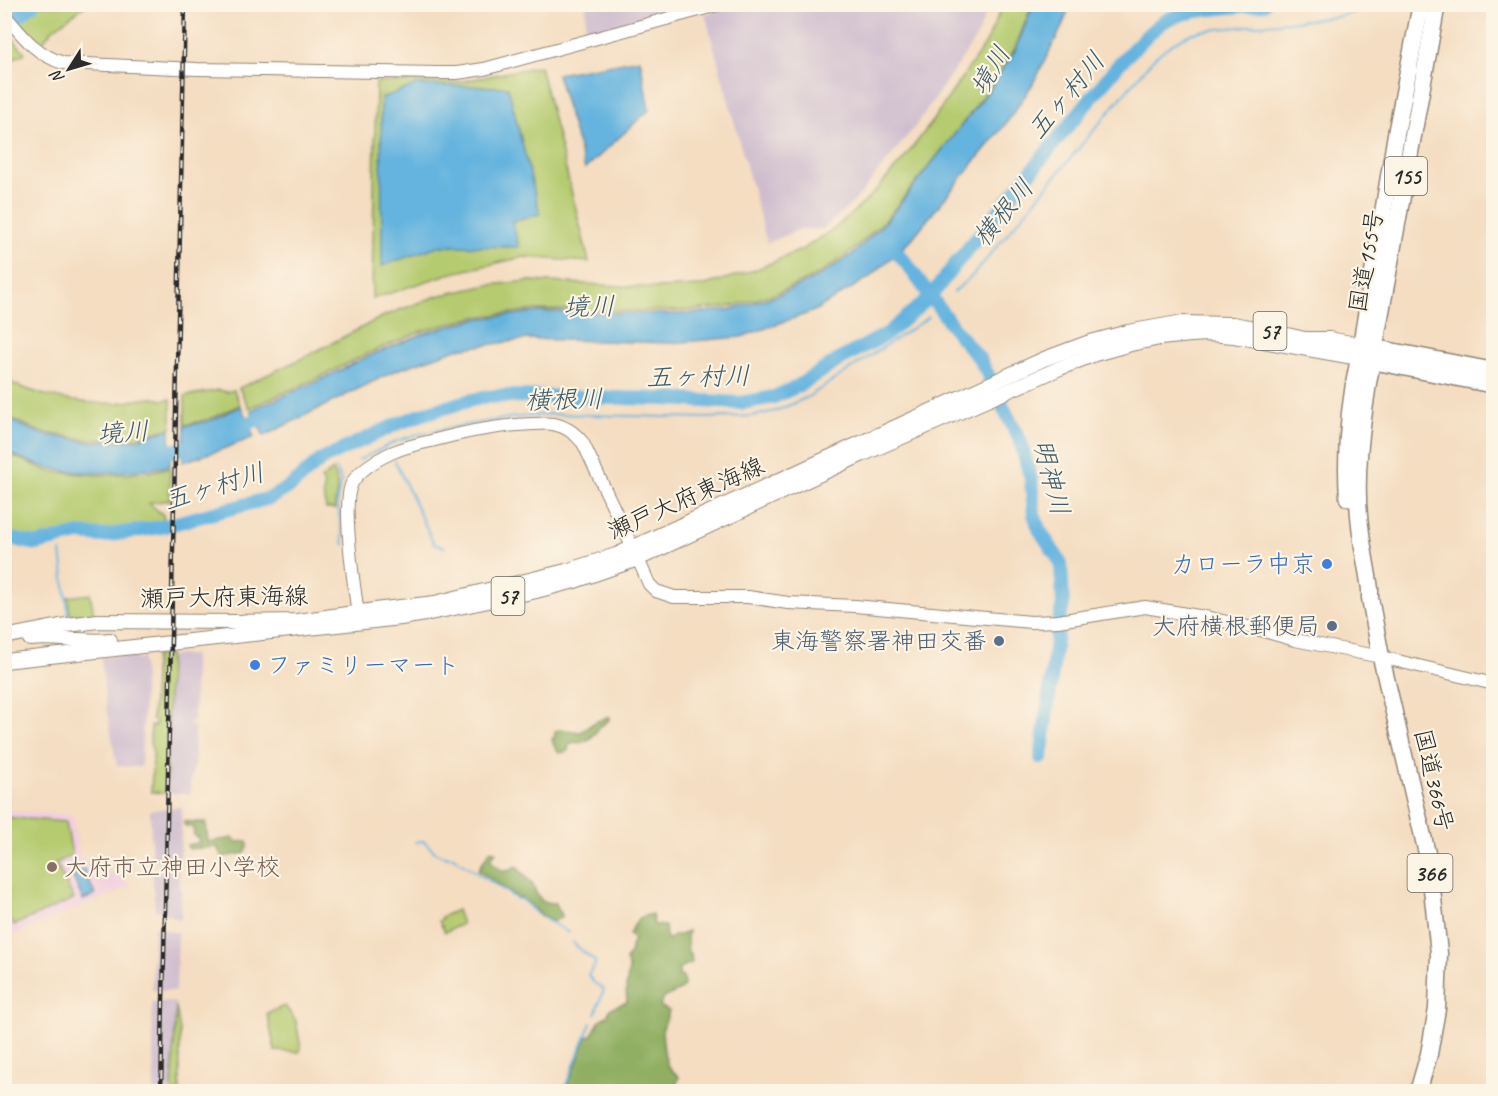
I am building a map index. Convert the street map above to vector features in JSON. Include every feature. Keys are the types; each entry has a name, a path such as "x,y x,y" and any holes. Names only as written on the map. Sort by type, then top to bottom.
{"highway":[{"name":"国道155号","path":"1367,353 1396,134 1420,4"},
{"name":"国道155号","path":"1367,353 1437,4"},
{"name":"国道155号","path":"1367,353 1494,371"},
{"path":"1367,353 1494,385"},
{"name":"国道366号","path":"1367,353 1368,383 1358,479 1360,525 1381,657 1429,862 1439,954 1437,1009 1429,1054 1418,1092"}],"main road":[{"name":"瀬戸大府東海線","path":"4,637 98,621 297,621 425,614 575,581 635,553 768,498 973,398 1009,375 1044,359 1087,343 1128,332 1178,323 1233,324 1305,339 1329,339 1367,353"},
{"name":"瀬戸大府東海線","path":"973,398 1008,391 1095,354 1131,344 1191,334 1234,336 1367,353"},
{"name":"瀬戸大府東海線","path":"4,661 358,618"},
{"name":"57","path":"4,643 43,638 94,642 128,638 141,639 145,645"}],"street":[{"path":"4,14 30,45 50,59 63,63 197,69 457,73 505,64 721,4"},
{"path":"358,618 348,522 348,494 351,484 359,474 383,457 404,448 516,424 554,424 576,434 589,453 649,584 656,591 674,597 748,597 788,603 855,606 1031,622 1075,619 1145,607 1210,618 1295,640 1381,657 1494,684"}],"shaded area":[{"path":"739,4 989,5 977,36 917,124 854,202 823,229 801,229 767,243 705,14"},
{"path":"586,5 688,5 689,9 585,38"},
{"path":"131,654 137,659 143,659 141,767 117,766 106,707 101,657"},
{"path":"194,655 194,722 189,723 190,726 194,726 195,763 190,782 191,794 151,792 153,753 150,742 151,726 155,726 156,721 152,720 155,656"},
{"path":"182,807 180,864 152,860 150,810"},
{"name":"大府市立神田小学校","path":"4,810 73,815 79,857 121,877 130,886 5,939"},
{"path":"152,870 179,871 181,920 155,910"},
{"path":"154,926 178,933 175,991 152,990"},
{"path":"152,1002 175,1002 180,1032 180,1091 154,1091"}],"green space":[{"path":"6,5 86,5 53,29 41,44 31,36"},
{"path":"1003,5 1032,5 1015,48 992,84 887,218 851,252 817,275 775,294 728,307 682,311 538,310 475,317 422,331 249,408 239,388 384,316 437,296 489,285 530,281 658,288 702,286 755,270 803,249 834,229 866,201 903,160 986,43"},
{"path":"4,28 25,53 5,63 4,63"},
{"path":"540,66 589,262 524,257 448,274 372,299 376,82 458,82"},
{"path":"4,379 44,395 74,401 117,403 149,398 171,399 171,428 135,438 89,440 41,432 5,416"},
{"path":"219,390 227,392 234,390 240,405 209,419 185,425 185,396"},
{"path":"5,453 51,472 100,475 142,473 170,468 170,500 149,503 163,515 164,521 102,534 79,531 36,541 5,534"},
{"path":"333,470 337,484 335,509 326,509 324,486 321,479"},
{"path":"90,594 94,614 70,615 68,597"},
{"path":"169,655 166,793 151,792 153,753 150,742 151,726 155,726 156,721 152,720 155,656"},
{"path":"610,717 585,742 569,744 568,751 559,753 554,746 552,739 555,731 581,732 594,723"},
{"name":"大府市立神田小学校","path":"4,817 66,822 72,855 56,863 74,899 14,925 5,913"},
{"path":"184,821 206,823 208,842 233,838 237,842 247,841 245,853 222,857 217,847 189,849 187,845 199,843 198,837 194,836 193,826 186,826"},
{"path":"492,850 496,852 490,860 502,871 508,871 516,866 533,885 543,902 555,903 562,917 552,922 522,898 518,898 478,870"},
{"path":"457,910 462,924 445,932 439,921 441,917"},
{"path":"652,914 654,925 665,926 666,937 669,939 688,931 688,954 691,954 692,963 679,968 679,976 683,977 684,986 662,999 660,1006 669,1011 662,1031 668,1066 679,1077 674,1091 565,1091 587,1037 591,1036 611,1008 627,1002 626,987 629,969 626,960 634,939 629,934 639,918"},
{"path":"176,1006 180,1032 180,1091 172,1091"},
{"path":"285,1006 296,1021 301,1049 299,1052 275,1051 267,1013"}],"water":[{"path":"1033,5 1070,5 1062,27 1032,85 1007,122 910,241 870,277 814,311 741,337 670,343 528,339 457,349 394,371 264,436 251,410 422,334 475,319 539,312 682,314 728,310 776,296 818,277 853,254 888,219 993,85 1016,49"},
{"path":"640,59 649,110 585,169 557,74"},
{"path":"417,85 508,87 540,214 512,221 519,247 438,246 382,266 381,98"},
{"path":"241,406 254,437 183,462 185,426 210,421"},
{"path":"5,418 41,434 89,442 135,440 170,429 170,466 97,473 47,468 5,451"},
{"path":"84,869 95,895 83,900 72,875"}],"waterway":[{"path":"4,28 33,4"},
{"name":"五ヶ村川","path":"4,537 36,544 79,534 103,536 161,527 270,498 291,486 322,459 397,424 426,413 485,397 665,399 741,403 774,397 798,386 842,358 887,334 931,296 1119,64 1163,22 1184,14 1212,9 1264,4"},
{"name":"横根川","path":"954,292 974,274 1154,58 1170,45 1200,31 1336,17 1382,4"},
{"name":"明神川","path":"887,241 979,358 998,393 1020,440 1031,479 1034,514 1039,529 1061,563 1063,604 1058,626 1041,758"},
{"name":"横根川","path":"359,460 397,441 415,435 509,418 553,414 707,418 753,416 776,411 808,397 929,317"},
{"name":"境川","path":"232,430 273,413"},
{"name":"境川","path":"152,454 165,453 201,443"},
{"path":"395,461 434,544 445,547"},
{"name":"横根川","path":"336,469 341,481 337,500 344,545"},
{"name":"五ヶ村川","path":"59,539 60,543"},
{"path":"61,551 68,614"},
{"path":"415,842 424,841 437,853 453,857 517,899 522,899 537,914 569,933"},
{"path":"573,942 595,961 588,975 594,983 604,989 595,1014"},
{"path":"563,1092 591,1023"}],"railway":[{"path":"161,1092 185,4"}],"place":[{"name":"カローラ中京","path":"1327,564"},
{"name":"大府横根郵便局","path":"1332,626"},
{"name":"東海警察署神田交番","path":"999,641"},
{"name":"ファミリーマート","path":"255,665"},
{"name":"大府市立神田小学校","path":"52,867"}]}
